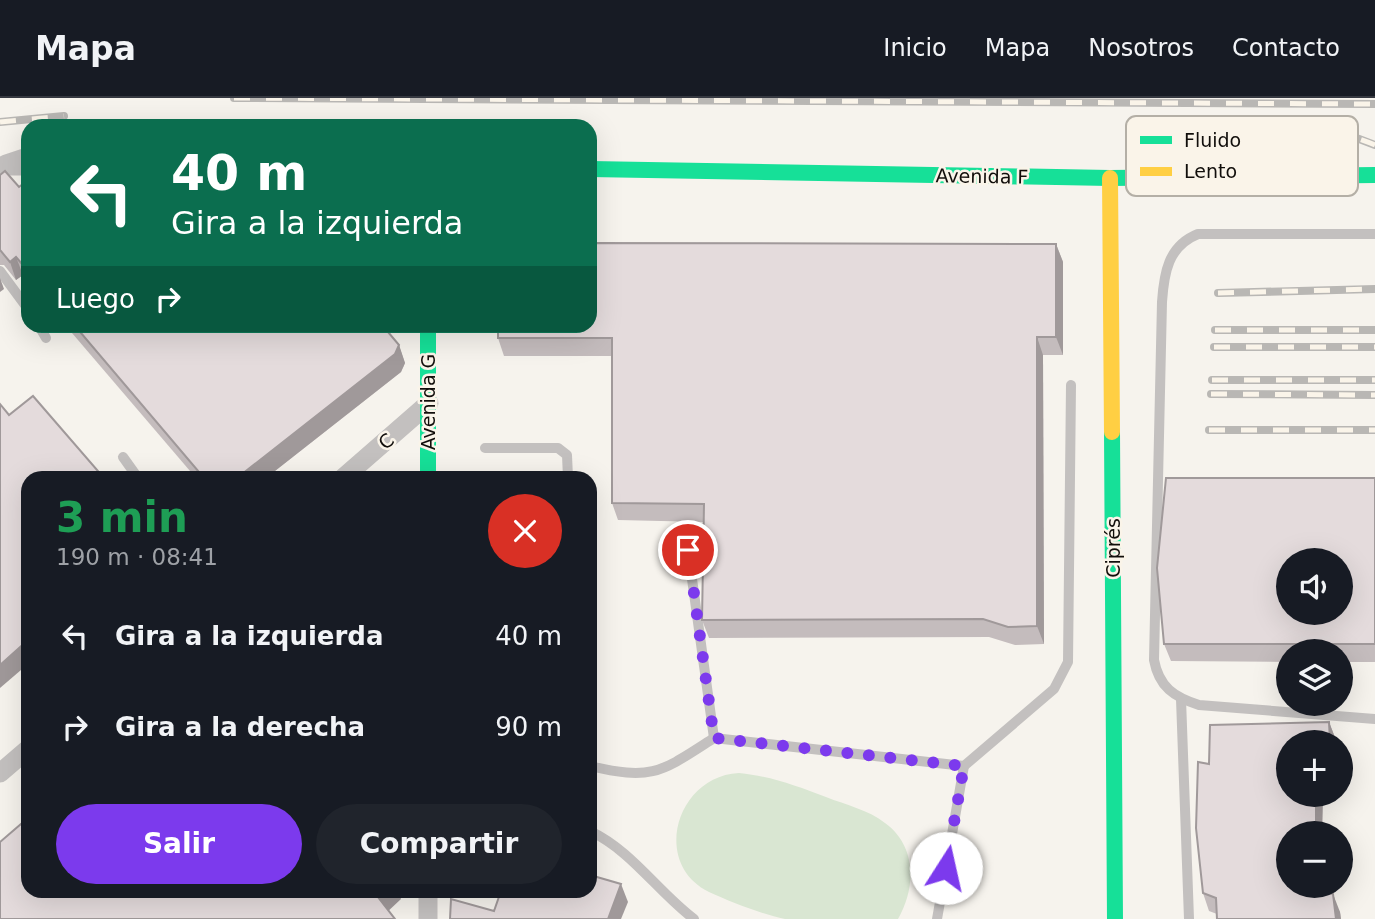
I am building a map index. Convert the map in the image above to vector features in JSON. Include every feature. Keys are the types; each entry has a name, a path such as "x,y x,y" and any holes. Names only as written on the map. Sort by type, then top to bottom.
{"street":[{"path":"0,164 21,166"},
{"name":"Avenida F","path":"597,169 1126,178"},
{"name":"Ciprés","path":"1110,178 1115,919"},
{"name":"Avenida G","path":"428,333 428,471"},
{"name":"C","path":"351,471 429,403"},
{"path":"0,773 21,755"},
{"path":"428,898 428,919"}],"lane":[{"path":"0,164 21,155"},
{"path":"1375,234 1198,234 1180,244 1168,263 1162,302 1154,660 1157,676 1166,688 1181,699 1226,710 1375,719"},
{"path":"0,271 21,300"},
{"path":"43,333 46,338"},
{"path":"937,919 964,766 1054,689 1068,662 1070,385"},
{"path":"485,448 558,448 567,455 568,471"},
{"path":"123,457 133,471"},
{"path":"688,550 714,738"},
{"path":"1181,699 1189,919"},
{"path":"597,768 620,773 655,773 714,738 964,766"},
{"path":"597,835 611,842 639,865 669,899 694,919"}],"green space":[{"path":"739,773 783,782 857,808 879,818 895,832 908,855 910,868 908,894 898,919 785,919 718,896 691,879 680,862 676,843 679,823 687,805 700,789 717,778"}],"building":[{"path":"5,171 19,187 21,185 21,263 16,257 10,262 0,250 0,175"},
{"path":"597,243 1056,244 1056,337 1037,337 1037,626 1008,627 983,619 702,620 704,504 612,503 612,338 498,338 498,333 597,333"},
{"path":"81,333 389,333 399,345 395,354 246,471 198,471"},
{"path":"33,396 98,471 21,471 21,646 0,665 0,404 9,415"},
{"path":"1166,478 1375,478 1375,644 1353,644 1353,639 1276,639 1276,644 1164,644 1157,568"},
{"path":"1329,722 1329,730 1276,730 1276,807 1316,807 1316,821 1276,821 1276,898 1333,898 1336,919 1217,919 1216,898 1203,893 1196,828 1198,762 1209,764 1210,725"},
{"path":"21,824 21,898 379,898 395,919 0,919 0,842"},
{"path":"597,877 621,884 608,919 450,919 451,899 494,911 499,898 597,898"}],"railway":[{"path":"234,98 1375,104"},
{"path":"32,119 64,116"},
{"path":"0,122 21,120"},
{"path":"1358,139 1375,145"},
{"path":"1218,293 1375,289"},
{"path":"1215,330 1375,330"},
{"path":"1214,347 1375,347"},
{"path":"1212,380 1375,380"},
{"path":"1211,394 1375,395"},
{"path":"1209,430 1375,430"}],"traffic: fast":[{"path":"597,169 1126,178"},
{"path":"1358,175 1375,175"},
{"path":"428,333 428,471"},
{"path":"1112,432 1115,919"}],"traffic: slow":[{"path":"1110,178 1112,432"}],"route":[{"path":"688,550 714,738 964,766 946,868"}]}
